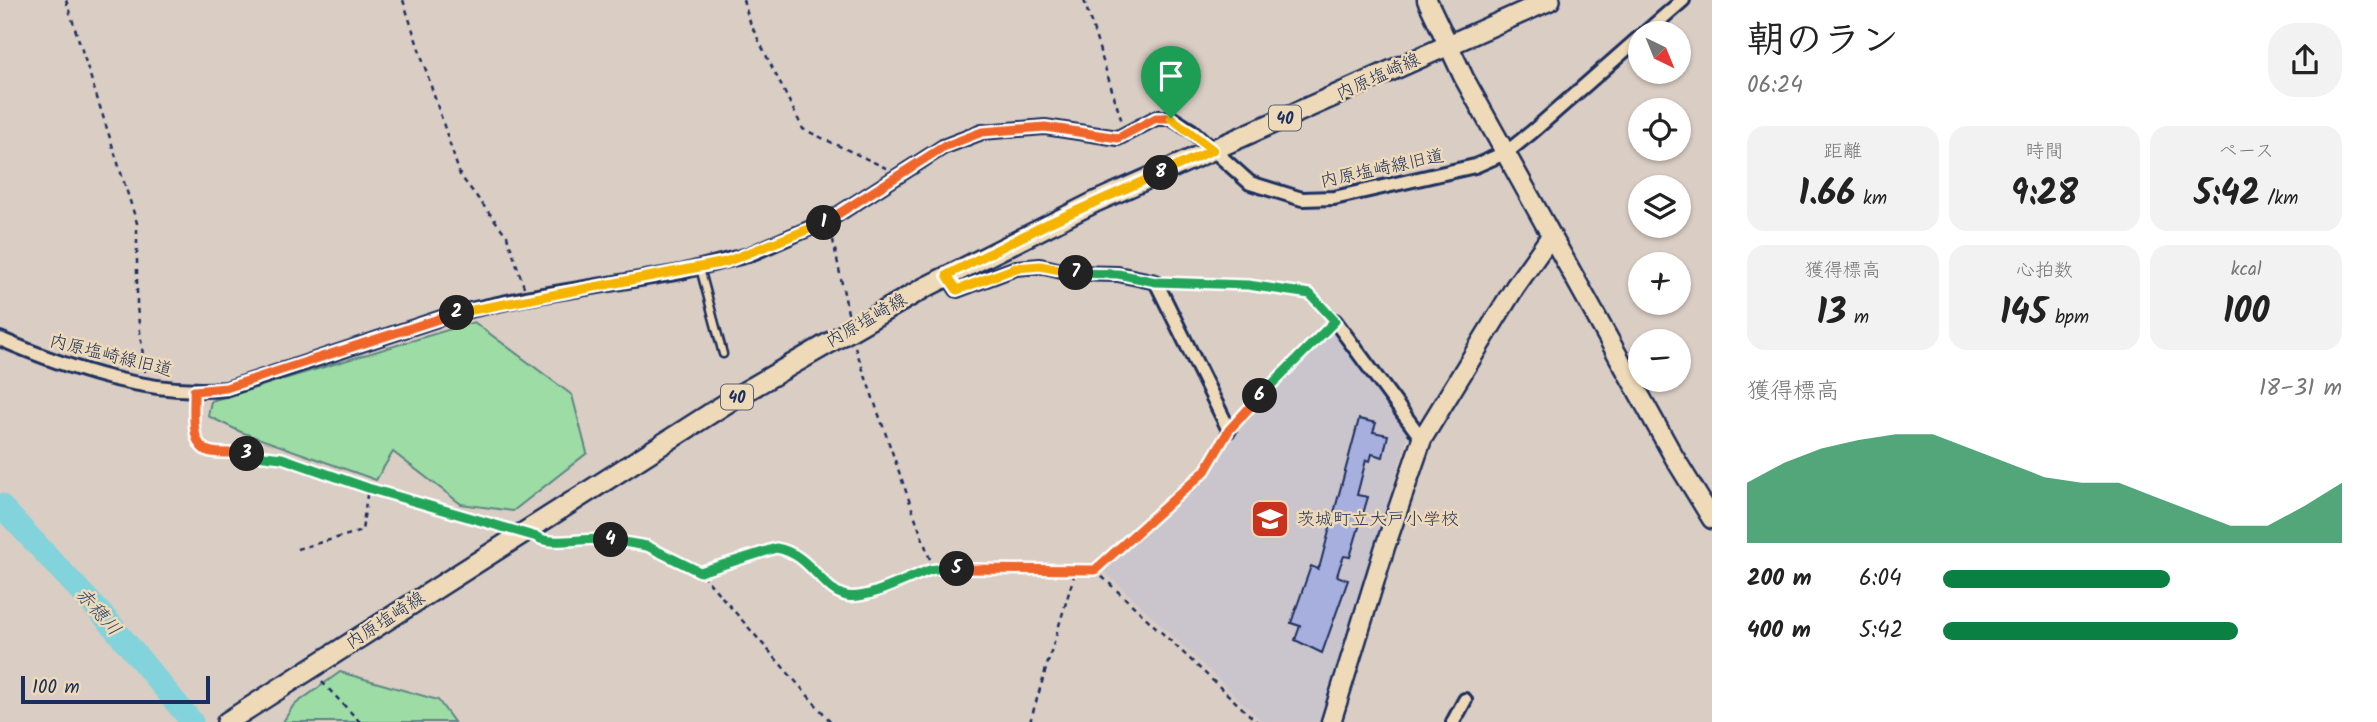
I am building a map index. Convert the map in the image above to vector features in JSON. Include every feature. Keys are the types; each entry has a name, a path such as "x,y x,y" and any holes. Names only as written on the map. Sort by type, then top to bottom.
{"main road":[{"name":"内原塩崎線","path":"227,722 521,533 849,330 947,275 1049,223 1550,0"}],"street":[{"path":"1427,0 1447,46 1551,236 1712,519"},
{"path":"1659,21 1683,0"},
{"name":"内原塩崎線旧道","path":"0,339 48,359 147,386 194,391 226,388 456,313 700,268 748,255 829,220 943,147 982,132 1045,127 1111,138 1125,135 1156,118 1171,118 1262,189 1319,200 1475,166 1507,152 1628,47"},
{"path":"1331,722 1422,439 1508,297 1551,236"},
{"path":"947,275 957,290 1016,268 1040,266 1070,272 1118,274 1156,282 1229,430"},
{"path":"1335,321 1422,439"},
{"path":"1454,722 1465,700"}],"lane":[{"path":"700,268 723,354"}],"path":[{"path":"66,0 137,223 137,307 147,386"},
{"path":"403,0 460,175 507,236 526,298"},
{"path":"743,0 751,25 803,129 897,174"},
{"path":"1084,0 1125,135"},
{"path":"829,220 847,304 849,330 934,569"},
{"path":"1095,570 1205,471 1229,430 1335,321 1310,294 1248,285 1156,282"},
{"path":"194,391 196,439 210,452 282,458 368,488 521,533 548,544 592,537 647,546 700,572 831,722"},
{"path":"297,550 362,531 368,488"},
{"path":"700,572 776,548 798,554 836,591 854,597 934,569 1095,570 1257,722"},
{"path":"1030,722 1076,569"},
{"path":"309,670 360,722"}],"shaded area":[{"name":"茨城町立大戸小学校","path":"1333,331 1407,434 1406,442 1320,722 1263,722 1103,570 1106,564 1209,474 1235,430"}],"green space":[{"path":"474,322 572,395 587,453 513,511 461,504 393,452 376,480 241,432 208,416 211,401"},
{"path":"340,672 438,700 454,722 283,722 293,706"}],"building":[{"path":"1359,419 1376,423 1373,432 1388,435 1383,457 1372,454 1370,461 1366,460 1357,495 1368,497 1350,557 1344,556 1337,576 1348,580 1322,653 1295,640 1300,626 1291,623 1311,566 1318,569 1320,565"}],"waterway":[{"name":"赤穂川","path":"0,505 110,623 192,722"}],"place":[{"name":"茨城町立大戸小学校","path":"1270,519"}],"route":[{"path":"1156,118 1171,118 1192,131 1213,150 1005,245 947,275 952,284 957,290 1016,268 1040,266 1087,274 1118,274 1156,282 1248,285 1310,294 1335,321 1229,430 1205,471 1095,570 934,569 868,593 854,597 844,596 798,554 787,550 776,548 700,572 675,557 647,546 592,537 548,544 537,537 368,488 282,458 210,452 201,447 196,439 194,391 226,388 456,313 526,298 681,272 748,255 829,220 943,147 982,132 1045,127 1073,129 1118,138 1156,118"}]}
